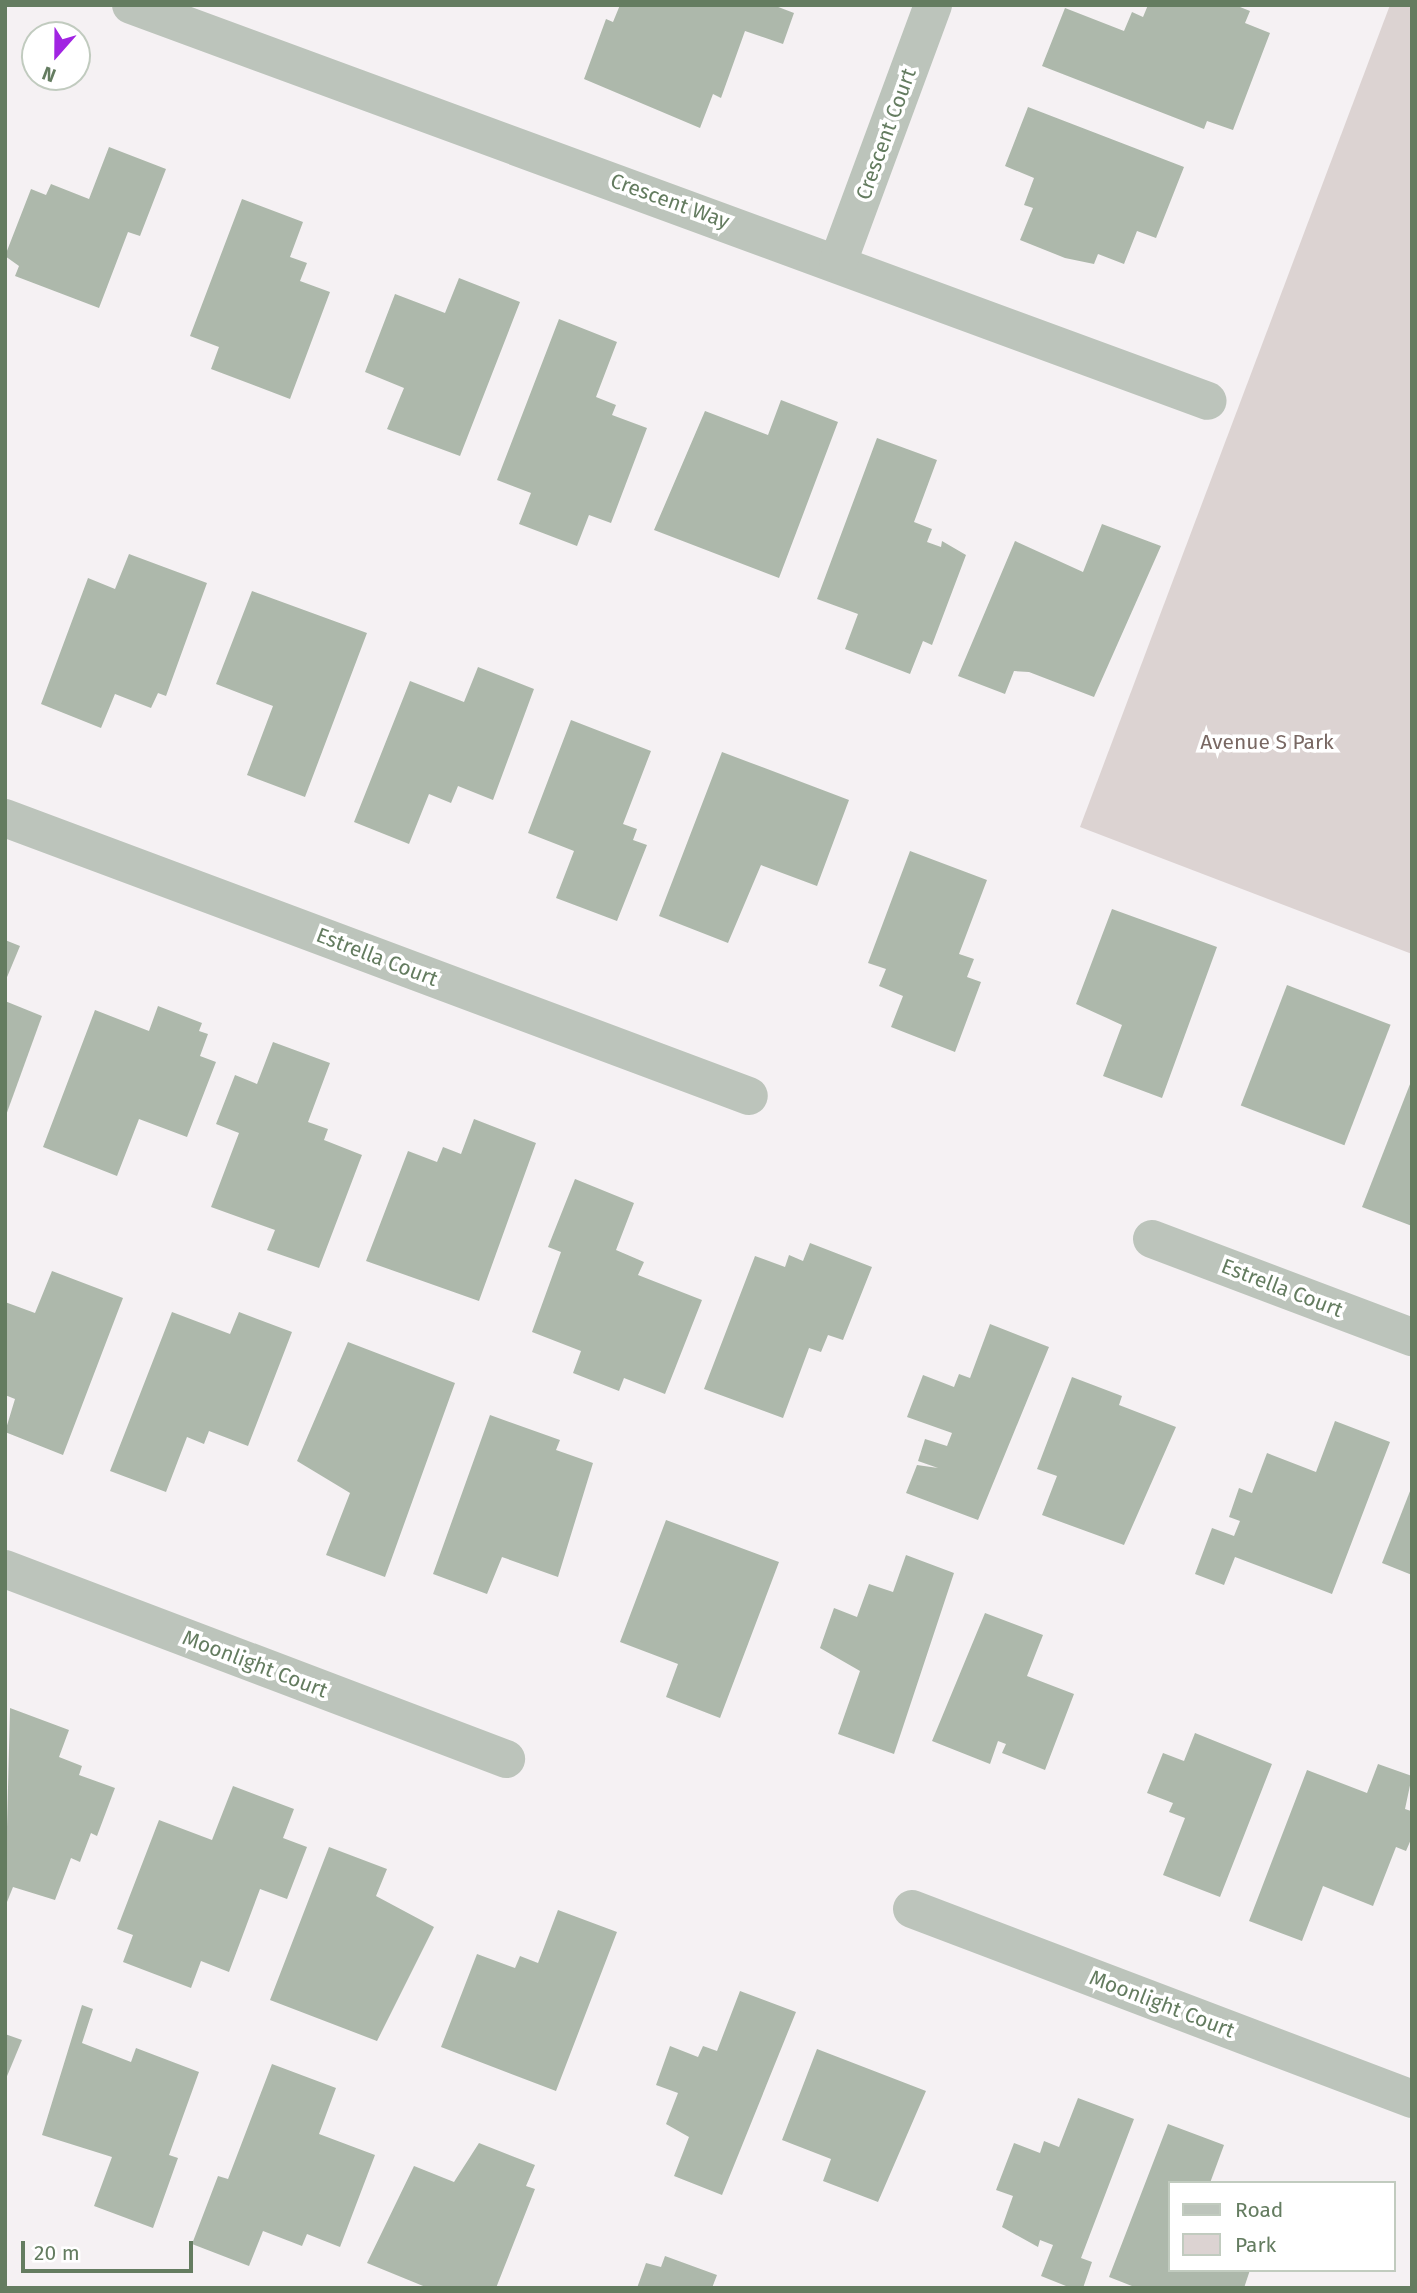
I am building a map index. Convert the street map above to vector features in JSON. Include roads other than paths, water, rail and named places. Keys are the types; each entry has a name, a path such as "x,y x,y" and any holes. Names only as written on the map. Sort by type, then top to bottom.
{"street":[{"name":"Crescent Way","path":"131,5 838,262 1208,401"},
{"name":"Crescent Court","path":"838,262 933,5"},
{"name":"Estrella Court","path":"5,818 749,1096"},
{"name":"Estrella Court","path":"1152,1239 1412,1338"},
{"name":"Moonlight Court","path":"5,1569 506,1759"},
{"name":"Moonlight Court","path":"912,1909 1412,2099"}],"park label":[{"name":"Avenue S Park","path":"1267,742"}]}
